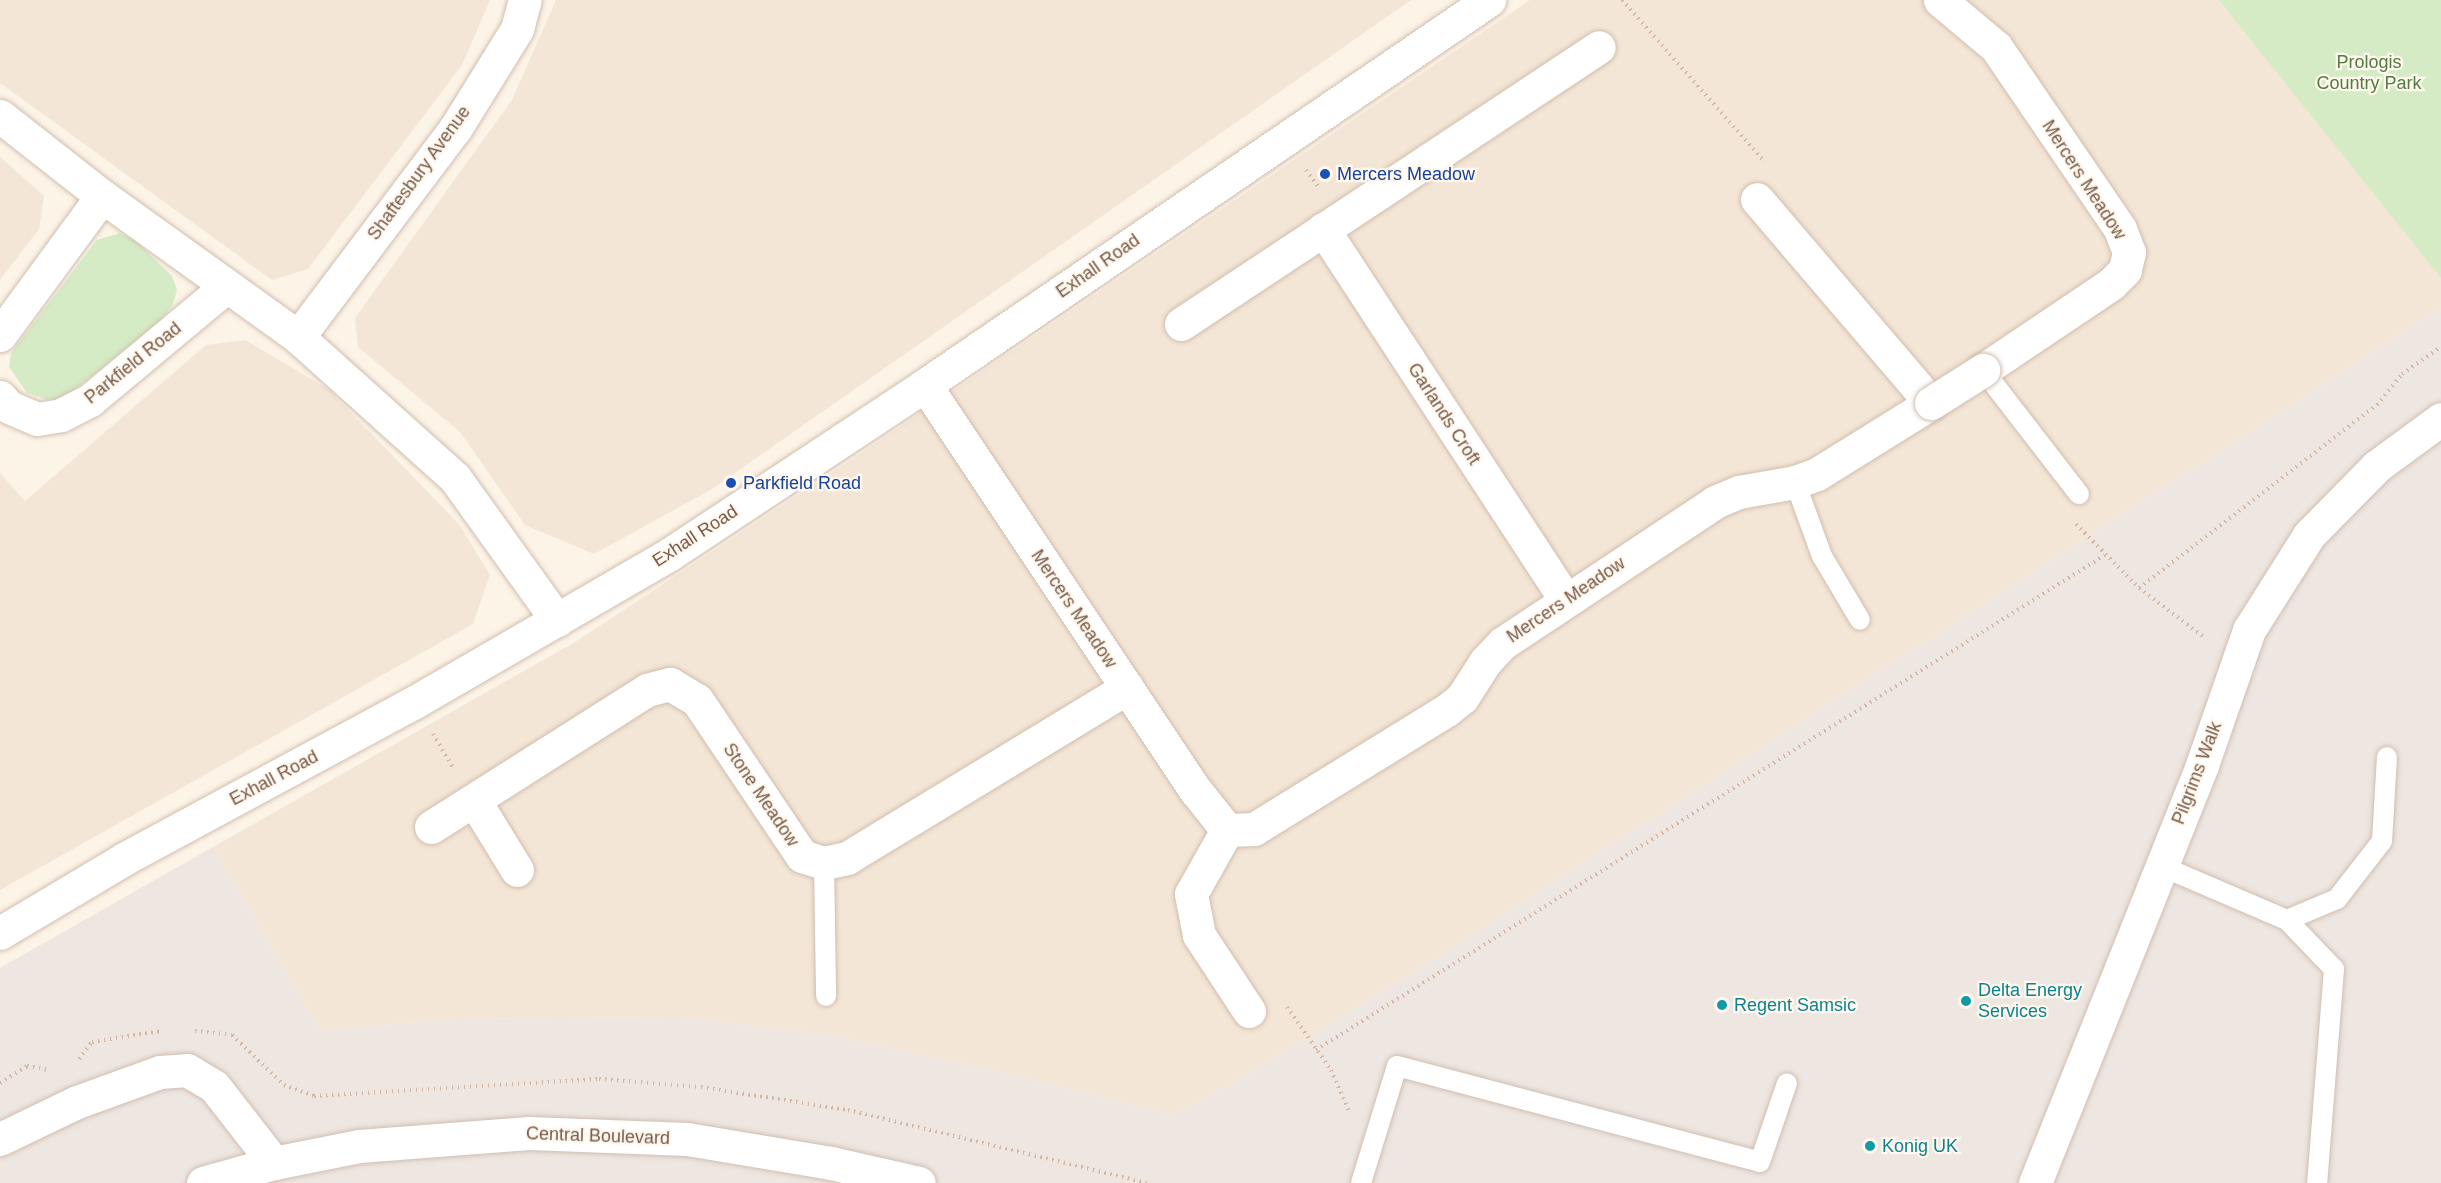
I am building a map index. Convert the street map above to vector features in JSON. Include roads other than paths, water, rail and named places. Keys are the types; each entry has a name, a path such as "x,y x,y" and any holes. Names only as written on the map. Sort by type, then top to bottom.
{"street":[{"name":"Shaftesbury Avenue","path":"298,337 455,129 517,29 525,0"},
{"name":"Exhall Road","path":"0,933 124,859 413,703 670,554 925,385 1489,0"},
{"name":"Mercers Meadow","path":"925,385 1127,688 1227,830 1254,829 1447,710 1462,698 1485,662 1503,643 1565,599 1715,502 1739,492 1795,482 1817,474 1983,370 2111,284 2126,270 2129,252 2120,229 1996,47 1940,0"},
{"path":"1181,324 1599,47"},
{"path":"0,116 102,196 298,337 455,478 557,620"},
{"path":"0,335 102,196"},
{"path":"1757,199 1931,404"},
{"name":"Garlands Croft","path":"1332,223 1565,599"},
{"name":"Parkfield Road","path":"0,397 9,407 37,419 61,415 90,400 227,286"},
{"name":"Pilgrims Walk","path":"2035,1183 2161,866 2249,630 2309,535 2377,466 2441,419"},
{"name":"Stone Meadow","path":"431,827 647,690 670,684 697,700 802,856 824,863"},
{"path":"824,863 847,858 1127,688"},
{"path":"474,800 517,870"},
{"path":"1227,830 1191,894 1199,935 1249,1011"},
{"path":"0,1139 77,1102 160,1072 187,1070 214,1086 274,1163"},
{"name":"Central Boulevard","path":"203,1183 274,1163 359,1146 529,1133 687,1138 831,1163 920,1183"}],"lane":[{"path":"1983,370 2079,494"},
{"path":"1795,482 1822,556 1860,620"},
{"path":"2287,920 2337,898 2382,841 2387,757"},
{"path":"824,863 826,996"},
{"path":"2161,866 2287,920 2334,969 2317,1183"},
{"path":"1362,1183 1397,1066 1760,1162 1787,1083"}],"place":[{"name":"Mercers Meadow","path":"1325,174"},
{"name":"Parkfield Road","path":"731,483"},
{"name":"Delta Energy Services","path":"1966,1001"},
{"name":"Regent Samsic","path":"1722,1005"},
{"name":"Konig UK","path":"1870,1146"}],"park label":[{"name":"Prologis Country Park","path":"2369,73"}]}
